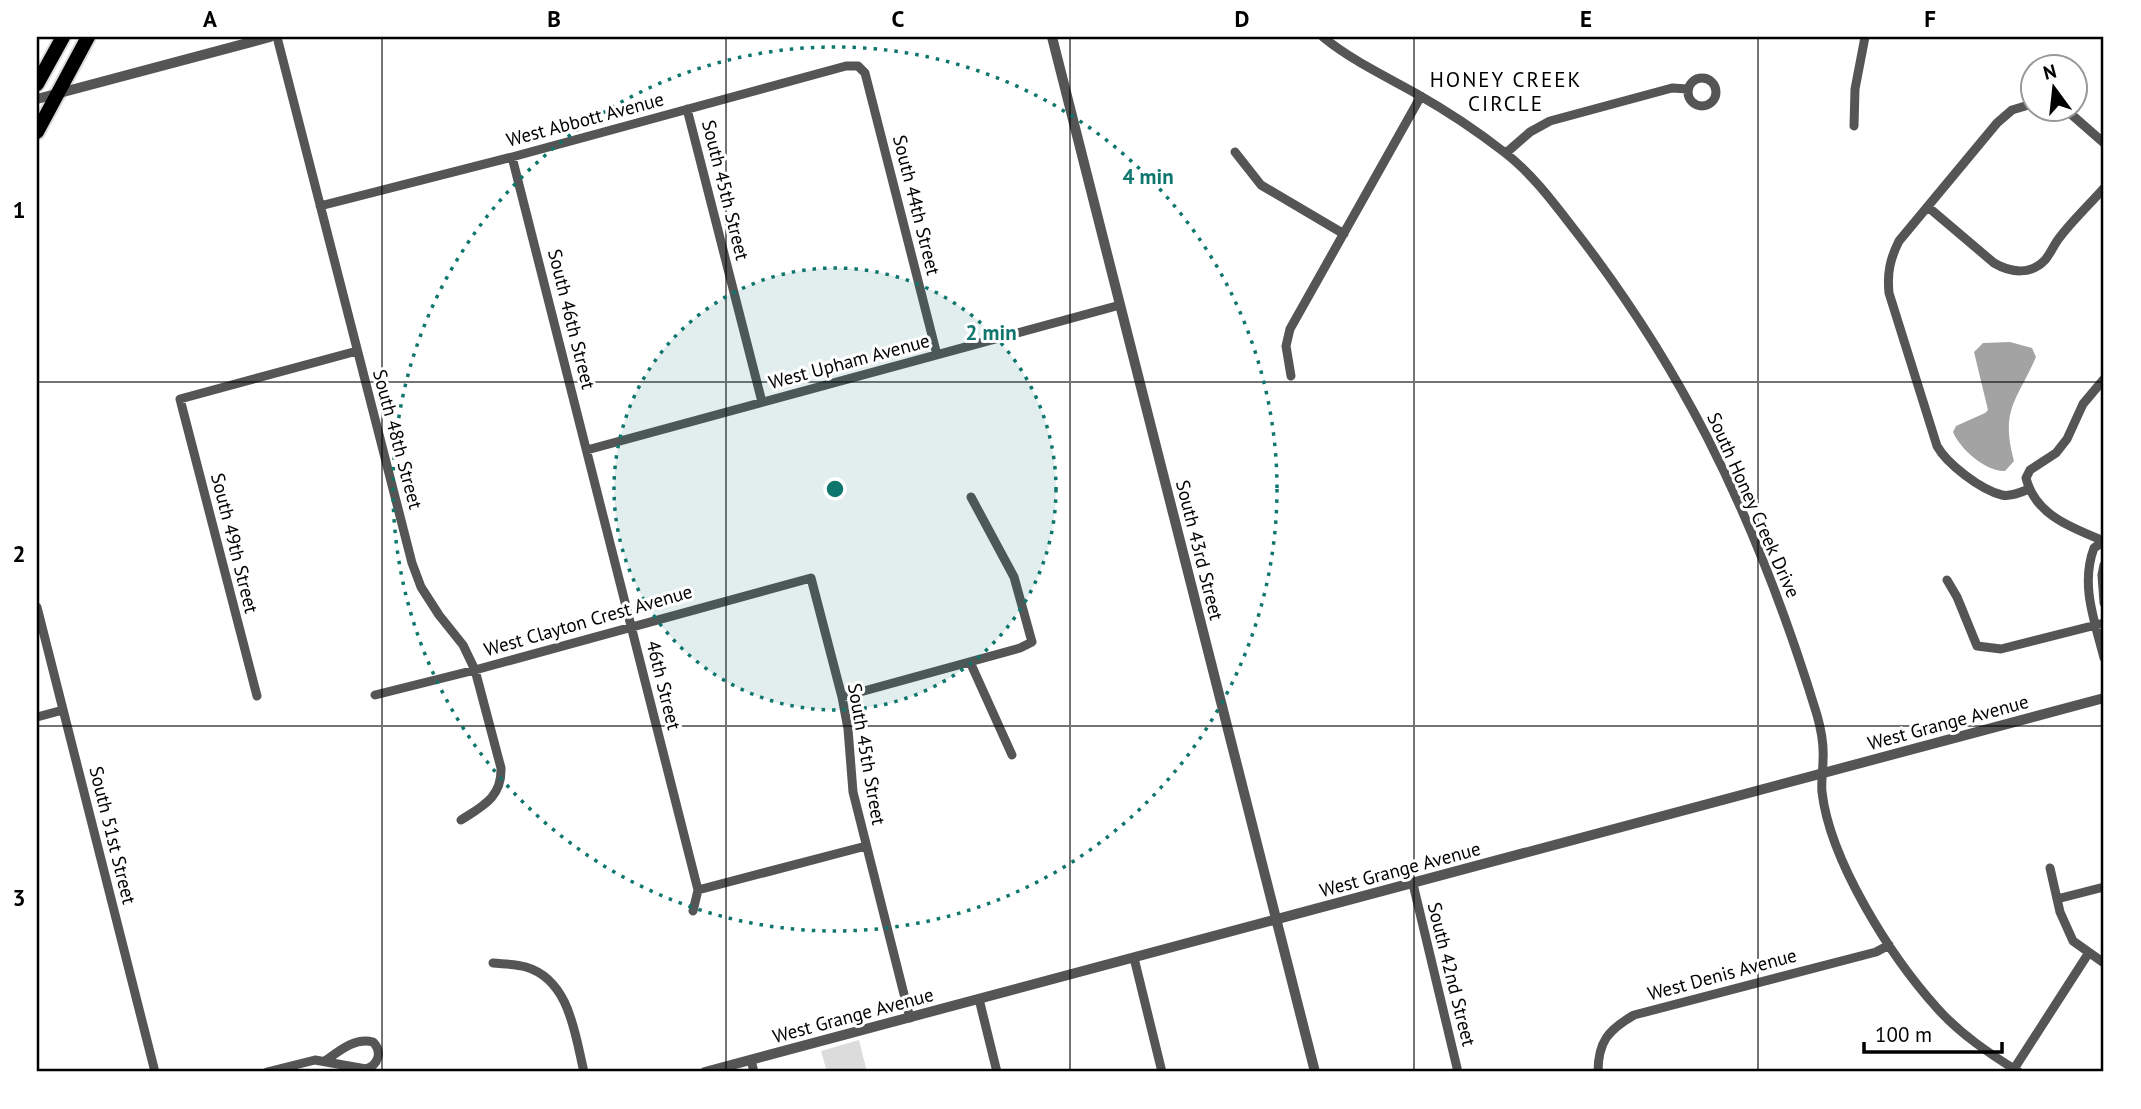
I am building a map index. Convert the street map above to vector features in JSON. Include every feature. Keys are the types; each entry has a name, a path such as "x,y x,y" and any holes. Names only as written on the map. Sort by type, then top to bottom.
{"main road":[{"path":"37,84 63,37"},
{"path":"37,132 82,39"}],"street":[{"path":"37,99 270,37"},
{"name":"South 48th Street","path":"277,37 417,575 421,587 463,645 475,670 501,768 501,780 490,801 461,820"},
{"name":"South 43rd Street","path":"1052,37 1315,1072"},
{"name":"South Honey Creek Drive","path":"1323,37 1341,52 1421,96 1506,153 1542,189 1600,262 1649,337 1707,436 1749,528 1787,622 1819,720 1824,755 1822,792 1835,843 1848,876 1889,945 1938,1009 1971,1040 2015,1071"},
{"path":"1854,126 1855,89 1865,37"},
{"name":"West Abbott Avenue","path":"320,206 512,157 846,65 858,66"},
{"name":"South 44th Street","path":"858,66 865,73 937,355"},
{"path":"1506,153 1530,132 1550,121 1672,88 1688,89"},
{"path":"1291,376 1286,346 1290,329 1421,96"},
{"path":"2018,108 1997,123 1899,241 1890,259 1887,276 1889,293 1937,446 1944,458 2003,495 2029,489"},
{"name":"South 45th Street","path":"687,109 762,402"},
{"path":"2080,122 2104,143"},
{"path":"1236,152 1261,185 1344,234"},
{"name":"South 46th Street","path":"512,157 597,489"},
{"path":"1928,207 1994,263 2005,270 2021,271 2034,269 2044,261 2058,238 2104,188"},
{"name":"West Upham Avenue","path":"587,450 1120,305"},
{"name":"South 49th Street","path":"257,696 180,399 357,351"},
{"path":"2104,379 2083,404 2067,439 2056,453 2030,470 2026,478 2036,502 2052,515 2104,541"},
{"name":"46th Street","path":"597,489 698,890"},
{"path":"842,697 1020,648 1032,642 1014,577 971,497"},
{"path":"2104,541 2094,548 2088,577 2089,597 2100,624 2104,658"},
{"path":"2104,565 2104,603"},
{"name":"South 45th Street","path":"811,578 842,697 848,729 853,792 910,1018"},
{"name":"West Clayton Crest Avenue","path":"375,695 811,578"},
{"path":"1947,580 1977,646 2001,649 2100,624"},
{"name":"South 51st Street","path":"37,607 155,1072"},
{"path":"970,662 1012,755"},
{"name":"West Grange Avenue","path":"705,1072 2104,698"},
{"path":"37,717 63,710"},
{"path":"694,911 698,890 866,846"},
{"path":"2050,868 2057,899 2073,942 2104,963"},
{"name":"South 42nd Street","path":"1413,884 1458,1072"},
{"path":"2057,899 2104,887"},
{"name":"West Denis Avenue","path":"1598,1072 1602,1042 1617,1024 1634,1015 1876,951 1889,945"},
{"path":"2015,1071 2088,954"},
{"path":"1134,958 1162,1072"},
{"path":"493,963 526,967 544,976 555,989 566,1003 584,1072"},
{"path":"979,999 997,1072"},
{"path":"267,1072 315,1060 366,1069 377,1062 378,1051 373,1042 362,1041 325,1060"},
{"path":"751,1060 754,1072"}],"shaded area":[{"path":"2010,342 2032,348 2036,357 2010,417 2010,443 2014,461 2005,471 1990,468 1974,458 1953,432 1956,426 1988,410 1974,352 1983,343"},
{"path":"859,1040 867,1072 827,1072 821,1051"}],"district":[{"name":"HONEY CREEK CIRCLE","path":"1506,91"}]}
